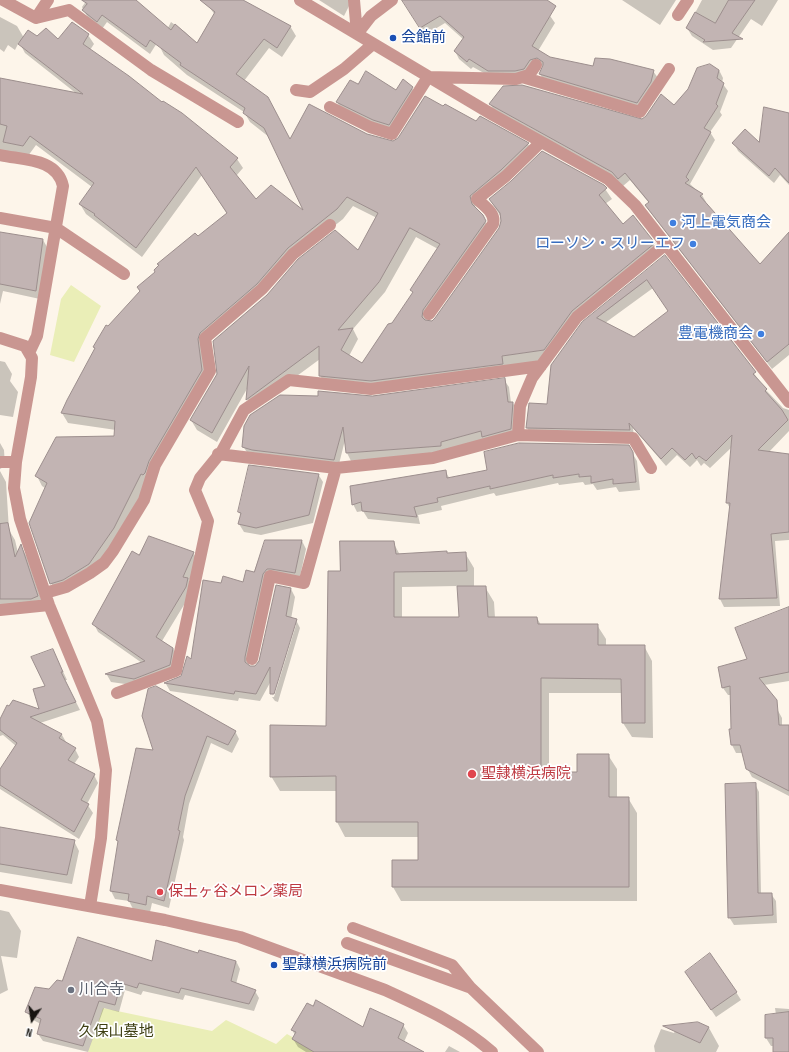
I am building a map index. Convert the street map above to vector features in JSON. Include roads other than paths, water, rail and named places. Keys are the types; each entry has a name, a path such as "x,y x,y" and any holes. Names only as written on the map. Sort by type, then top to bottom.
{"street":[{"path":"3,0 36,18 69,10 151,70 238,122"},
{"path":"36,18 48,0"},
{"path":"300,0 322,19 357,34 428,77 608,179 635,204 789,402"},
{"path":"354,0 357,34"},
{"path":"357,34 371,16 392,0"},
{"path":"678,15 688,0"},
{"path":"296,90 310,92 344,69 373,44"},
{"path":"428,77 516,79 529,75 536,66"},
{"path":"522,77 640,112 669,69"},
{"path":"330,107 370,127 392,134 428,77"},
{"path":"429,314 493,224 493,214 477,199 506,176 541,142"},
{"path":"0,155 46,164 55,170 61,178 63,186 37,336 29,353"},
{"path":"0,218 56,228 124,274"},
{"path":"0,610 35,608 104,563 144,500 155,465 210,371 205,338 262,288 293,254 330,225"},
{"path":"518,435 520,406 532,378 577,317 666,244"},
{"path":"0,338 25,346 32,358 31,377 16,462 14,488 20,518 47,599 97,722 106,770 100,838 90,906"},
{"path":"117,693 176,671 208,521 195,490 200,478 218,454 244,410 289,380 371,389 541,366"},
{"path":"218,454 336,468 433,458 518,435 633,438 651,468"},
{"path":"0,462 16,462"},
{"path":"252,659 270,576 304,583 336,468"},
{"path":"0,890 165,920 240,937 385,990 420,1006 462,1029 492,1052"},
{"path":"352,928 452,965 470,987 538,1052"},
{"path":"347,943 470,987"}],"place":[{"name":"会館前","path":"393,38"},
{"name":"河上電気商会","path":"673,223"},
{"name":"ローソン・スリーエフ","path":"693,244"},
{"name":"豊電機商会","path":"761,334"},
{"name":"聖隷横浜病院","path":"472,774"},
{"name":"保土ヶ谷メロン薬局","path":"160,892"},
{"name":"聖隷横浜病院前","path":"274,965"},
{"name":"川合寺","path":"71,990"}],"park label":[{"name":"久保山墓地","path":"116,1032"}]}
